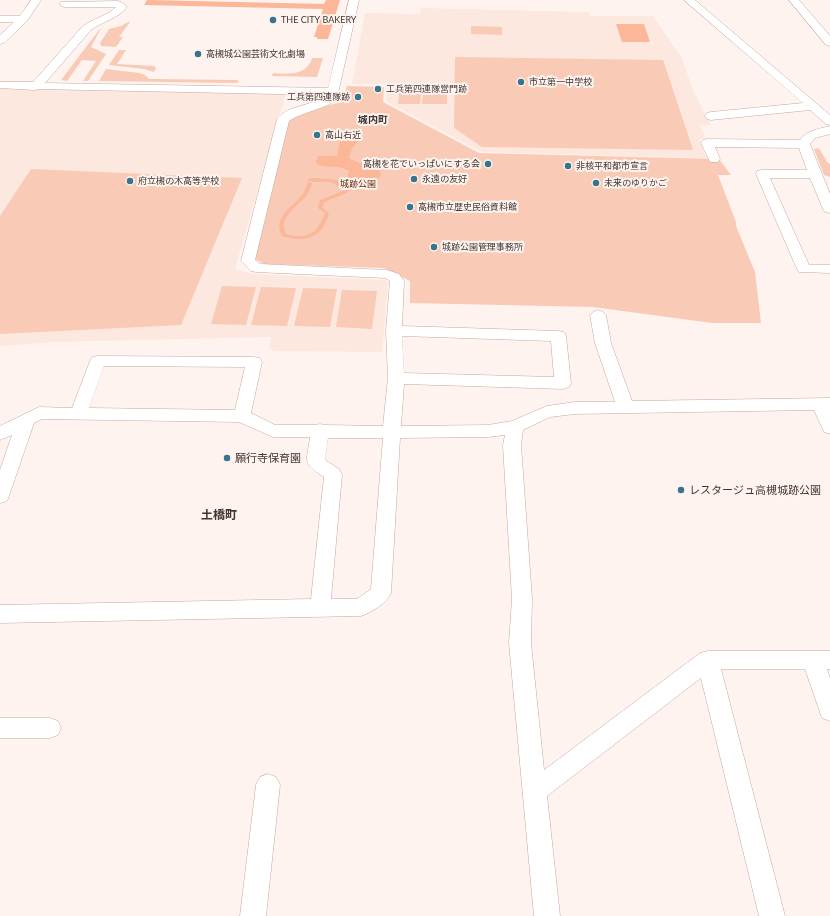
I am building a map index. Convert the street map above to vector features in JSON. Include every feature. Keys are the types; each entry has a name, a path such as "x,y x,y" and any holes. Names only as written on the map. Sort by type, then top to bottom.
{"street":[{"path":"1,39 23,19 36,0"},
{"path":"0,614 361,607 381,592 396,378 394,332 397,281 394,277 387,274 256,268 248,262 283,119 300,109 324,103 331,98 354,0"},
{"path":"689,0 830,121"},
{"path":"794,0 830,43"},
{"path":"35,87 87,28 97,20 111,17 122,7 118,4 64,4"},
{"path":"0,18 23,19"},
{"path":"0,85 35,87 333,92"},
{"path":"728,126 716,115 812,106"},
{"path":"804,144 810,137 830,130"},
{"path":"714,159 707,142 804,144"},
{"path":"804,144 830,209"},
{"path":"815,174 762,174 804,269 830,269"},
{"path":"598,314 604,343 625,407"},
{"path":"394,332 558,336 563,383 396,378"},
{"path":"79,413 98,361 254,362 242,416"},
{"path":"0,434 39,413 242,416 273,431 488,431 514,427 547,412 575,408 825,404 830,428"},
{"path":"0,496 26,421"},
{"path":"514,427 512,446 522,599 520,643 547,916"},
{"path":"320,430 316,463 333,474 320,608"},
{"path":"535,792 708,660 822,660 830,711"},
{"path":"708,660 772,916"},
{"path":"0,728 50,728"},
{"path":"253,916 268,785"}],"shaded area":[{"path":"147,0 324,4 326,0 340,0 328,39 317,39 317,37 314,37 323,9 144,5"},
{"name":"市立第一中学校","path":"421,8 588,12 590,16 653,16 681,56 693,90 711,125 700,125 706,139 699,139 706,158 481,152 386,101 386,84 352,84 365,13 420,14"},
{"path":"616,24 644,24 650,42 622,42"},
{"name":"府立槻の木高等学校","path":"0,89 286,93 235,269 251,274 385,280 388,283 382,352 275,351 269,348 271,337 56,342 0,346"},
{"path":"353,132 358,133 362,138 353,147 349,158 359,163 379,166 381,175 378,179 370,185 354,190 344,190 330,182 308,181 308,179 312,178 338,180 347,179 349,171 341,168 317,164 316,161 318,156 337,156 341,137 338,136"}],"green space":[{"path":"130,22 119,37 123,37 116,47 101,46 100,43 109,29 121,26"},
{"path":"471,26 502,27 502,35 471,34"},
{"path":"104,27 100,30 91,47 106,54 88,81 83,81 96,61 82,60 67,81 61,80 99,30"},
{"path":"119,50 126,50 117,64 155,66 154,67 156,68 154,72 144,69 109,65"},
{"path":"455,57 663,60 693,150 482,147 454,128"},
{"path":"312,58 323,58 317,77 272,76 273,73 284,74 301,71 306,68"},
{"path":"106,69 140,73 149,79 237,80 239,82 99,81"},
{"path":"400,83 422,83 420,104 398,104"},
{"path":"424,84 447,84 447,104 422,104"},
{"name":"城跡公園","path":"347,86 384,87 383,102 479,153 719,159 731,175 718,175 736,222 736,226 755,272 761,323 712,323 593,307 410,303 410,281 384,268 264,264 251,257 289,120 300,112 342,102"},
{"path":"819,148 827,162 830,164 830,177 824,175 814,149"},
{"path":"31,169 242,178 181,325 0,334 0,216"},
{"path":"222,286 256,287 246,325 211,324"},
{"path":"261,287 296,288 287,326 251,325"},
{"path":"303,288 337,289 330,327 294,326"},
{"path":"342,290 377,291 372,329 336,327"}],"waterway":[{"path":"310,183 306,193 283,218 281,226 284,235 299,238 312,236 325,221 327,213 320,208 322,201 345,192 347,189"}],"place":[{"name":"THE CITY BAKERY","path":"273,20"},
{"name":"高槻城公園芸術文化劇場","path":"198,54"},
{"name":"市立第一中学校","path":"521,82"},
{"name":"工兵第四連隊営門跡","path":"378,89"},
{"name":"工兵第四連隊跡","path":"358,97"},
{"name":"高山右近","path":"317,135"},
{"name":"高槻を花でいっぱいにする会","path":"488,164"},
{"name":"非核平和都市宣言","path":"568,166"},
{"name":"永遠の友好","path":"414,179"},
{"name":"府立槻の木高等学校","path":"130,181"},
{"name":"未来のゆりかご","path":"596,183"},
{"name":"高槻市立歴史民俗資料館","path":"410,207"},
{"name":"城跡公園管理事務所","path":"434,247"},
{"name":"願行寺保育園","path":"227,458"},
{"name":"レスタージュ高槻城跡公園","path":"681,490"}],"district":[{"name":"城内町","path":"373,120"},
{"name":"土橋町","path":"219,515"}]}
